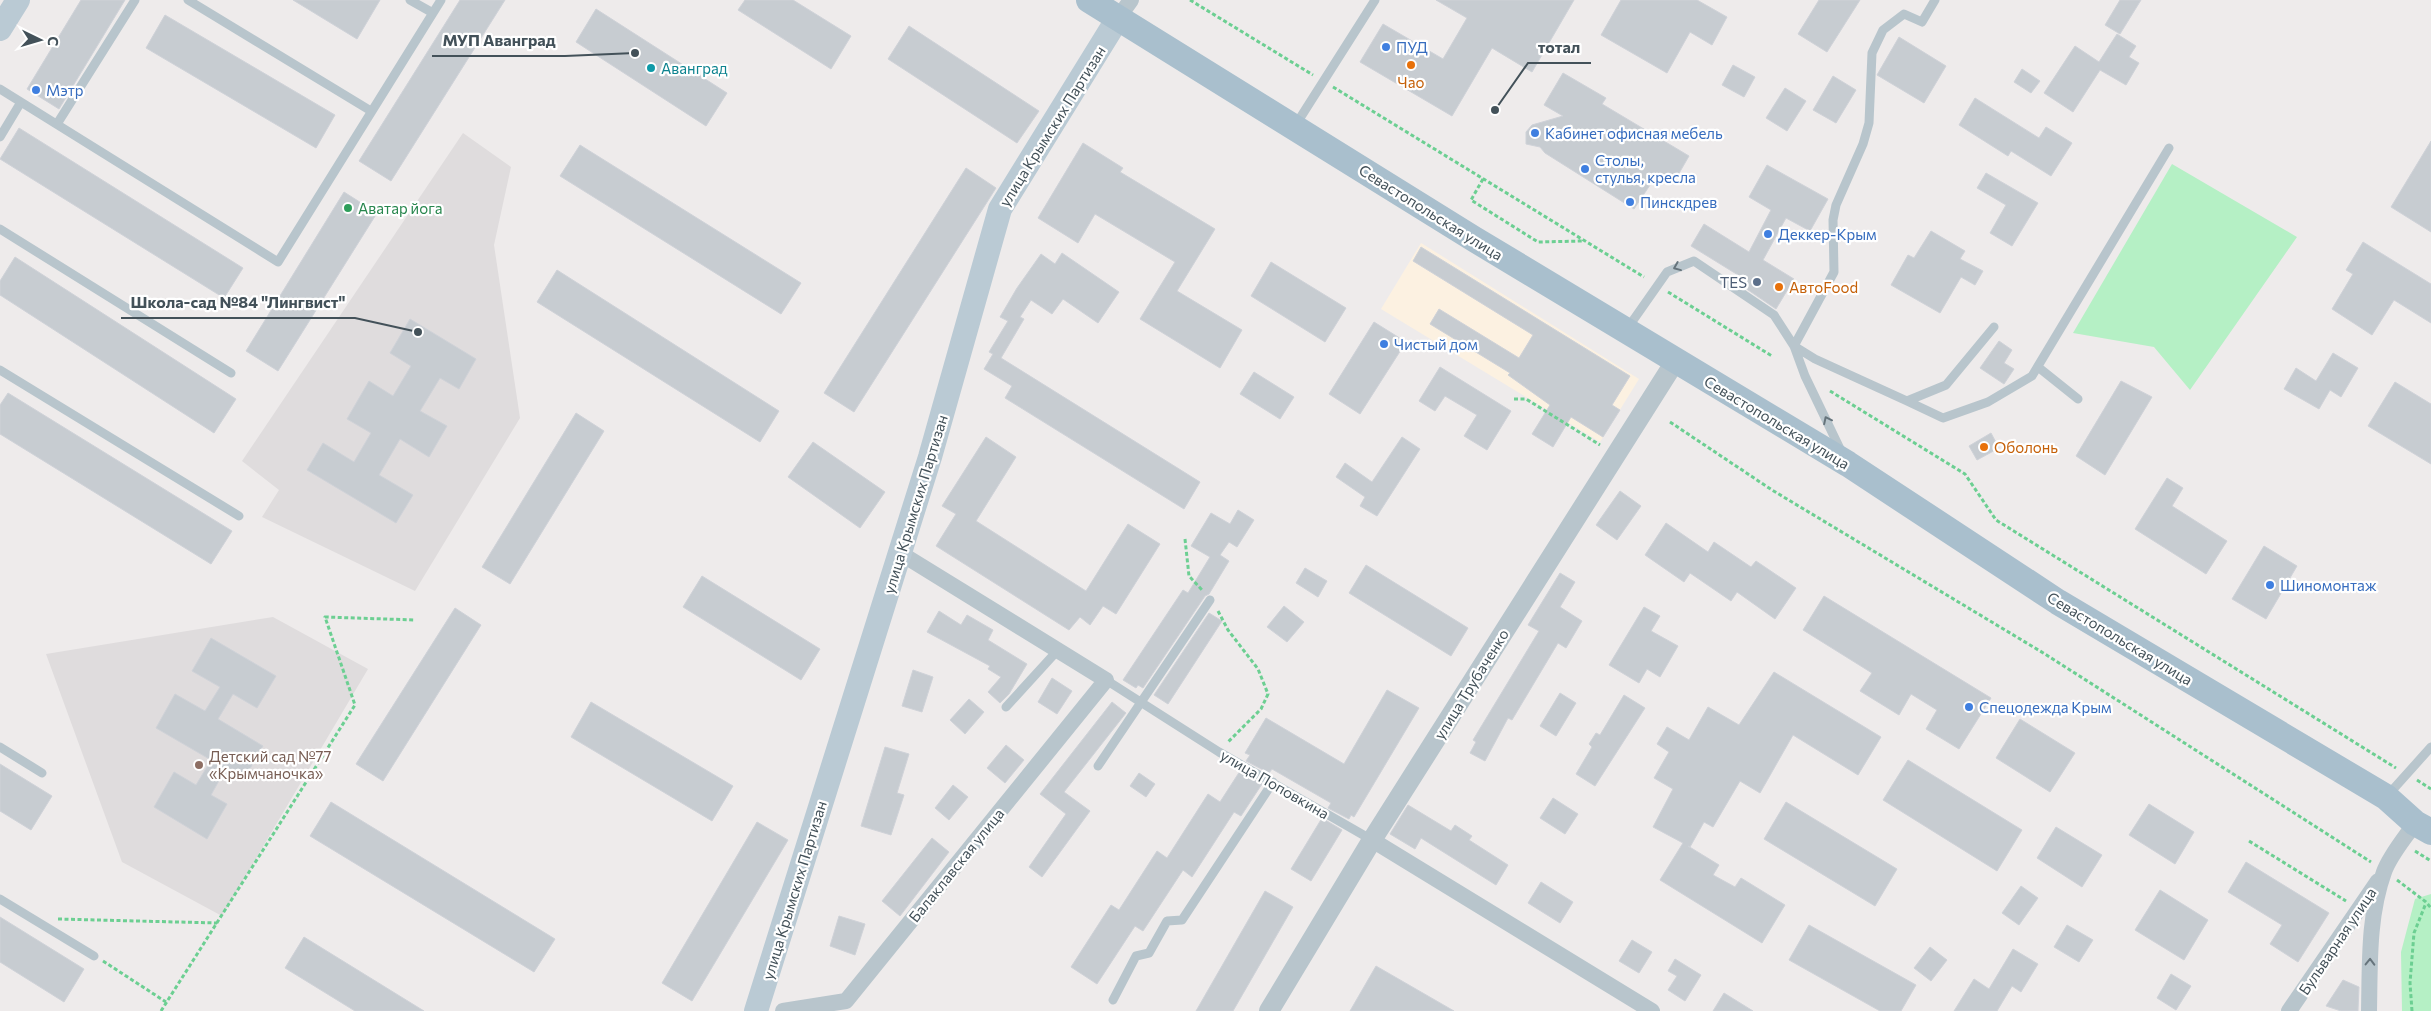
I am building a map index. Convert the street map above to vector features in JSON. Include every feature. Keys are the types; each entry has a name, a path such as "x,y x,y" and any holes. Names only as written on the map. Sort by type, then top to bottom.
{"main road":[{"path":"0,29 18,0"},
{"name":"Севастопольская улица","path":"1089,0 1124,9 1294,128 1479,243 1848,464 2058,602 2386,797 2423,828"},
{"name":"улица Крымских Партизан","path":"756,1011 933,448 1000,209 1124,9"}],"street":[{"name":"улица Трубаченко","path":"1269,1011 1372,840 1676,360"},
{"name":"улица Поповкина","path":"900,553 1106,680"},
{"name":"Балаклавская улица","path":"783,1011 846,1001 1106,680"},
{"name":"Бульварная улица","path":"2289,1011 2384,871 2423,828"},
{"name":"улица Поповкина","path":"1372,840 1652,1011"},
{"path":"2369,1011 2371,942 2376,903 2384,871"}],"lane":[{"path":"57,124 135,0"},
{"path":"188,0 371,111"},
{"path":"410,0 433,13"},
{"path":"0,89 278,262 441,0"},
{"path":"1294,128 1375,0"},
{"path":"1794,346 1834,272 1833,220 1836,205 1869,123 1872,53 1883,30 1904,14 1922,22 1935,0"},
{"path":"0,137 21,102"},
{"path":"1794,346 1815,359 1944,418 1988,402 2032,376 2169,148"},
{"path":"0,229 231,373"},
{"path":"1626,330 1667,272 1694,261 1774,315 1794,346 1805,376 1848,464"},
{"path":"1907,401 1946,385 1994,327"},
{"path":"2038,367 2078,399"},
{"path":"0,370 239,516"},
{"path":"1098,766 1210,600"},
{"path":"1006,708 1058,650"},
{"name":"улица Поповкина","path":"1106,680 1142,701 1219,752 1372,840"},
{"path":"0,747 42,773"},
{"path":"2386,797 2431,747"},
{"path":"1113,1000 1136,956 1149,953 1167,921 1182,920 1273,782"},
{"path":"0,899 94,956"}],"path":[{"path":"1190,0 1644,277"},
{"path":"1482,179 1471,200 1538,242 1584,241"},
{"path":"1666,291 1772,356"},
{"path":"1830,391 1965,474 1996,520 2431,789"},
{"path":"1514,399 1526,399 1600,445"},
{"path":"1670,422 1772,490 2044,654 2384,871 2426,902 2431,908"},
{"path":"1185,539 1189,576 1210,600 1228,630 1258,669 1268,694 1261,709 1219,752"},
{"path":"161,1011 355,705 324,616 415,620"},
{"path":"2249,841 2359,909"},
{"path":"2412,1011 2410,983 2414,933 2426,902"},
{"path":"32,918 217,923"},
{"path":"94,956 166,1002"}],"shaded area":[{"path":"463,133 511,167 494,245 520,418 415,591 262,517 279,490 242,461"},
{"path":"1421,243 1639,379 1600,442 1381,309"},
{"name":"Детский сад №77 «Крымчаночка»","path":"273,617 368,669 222,916 122,862 46,654"}],"green space":[{"path":"2172,164 2297,237 2190,390 2154,347 2073,333"},
{"path":"2431,894 2431,1011 2402,1011 2401,952 2415,899"}],"building":[{"path":"81,0 125,0 59,109 27,89"},
{"path":"293,0 380,0 357,39"},
{"path":"460,0 505,0 391,181 359,161"},
{"path":"745,0 793,0 851,36 831,69 738,10"},
{"path":"1436,0 1574,0 1532,72 1492,48 1452,116 1360,62 1383,24 1443,59 1467,18"},
{"path":"1621,0 1697,0 1727,17 1712,45 1690,32 1667,73 1601,35"},
{"path":"1819,0 1860,0 1827,52 1798,34"},
{"path":"2120,0 2141,0 2120,34 2105,25"},
{"name":"Аванград","path":"596,9 727,93 706,126 576,42"},
{"path":"165,15 335,115 316,148 146,48"},
{"path":"909,26 1039,111 1017,143 888,59"},
{"path":"2117,34 2136,46 2129,57 2139,63 2126,85 2100,70 2073,112 2044,93 2075,46 2099,62"},
{"path":"1899,37 1946,66 1924,103 1877,75"},
{"path":"1733,65 1755,77 1744,97 1722,85"},
{"path":"2022,69 2040,81 2031,93 2014,82"},
{"path":"1563,73 1606,98 1602,104 1689,156 1674,182 1658,173 1634,209 1545,153 1540,147 1526,144 1526,132 1532,125 1563,116 1544,105"},
{"path":"1833,76 1856,90 1836,123 1813,110"},
{"path":"1785,88 1806,101 1787,131 1766,118"},
{"path":"1975,98 2039,138 2046,127 2072,143 2051,176 2011,151 2008,156 1959,125"},
{"path":"19,128 243,268 224,298 0,159"},
{"path":"2431,141 2431,232 2391,207"},
{"path":"1083,143 1123,168 1120,172 1215,229 1177,291 1242,330 1220,368 1140,319 1175,262 1095,214 1078,243 1038,218"},
{"path":"580,145 801,283 781,314 560,176"},
{"path":"1767,165 1828,199 1810,231 1786,218 1763,260 1794,279 1776,309 1735,281 1738,275 1691,246 1704,224 1749,252 1771,210 1749,197"},
{"path":"966,168 996,188 854,412 824,393"},
{"path":"1986,173 2038,203 2012,246 1990,233 2006,205 1977,188"},
{"path":"344,192 377,213 278,371 246,351"},
{"path":"1931,231 1965,251 1960,259 1983,271 1975,285 1961,277 1940,313 1891,285 1908,255 1914,258"},
{"path":"2363,242 2431,284 2431,323 2394,300 2372,335 2332,309 2353,274 2346,270"},
{"path":"1421,247 1630,376 1612,405 1620,410 1603,437 1571,417 1553,447 1532,434 1550,405 1508,375 1510,373 1430,324 1439,309 1519,358 1533,335 1413,261"},
{"path":"1062,253 1119,292 1098,323 1063,299 1052,314 1031,300 1020,317 1024,319 1001,358 1200,482 1184,509 1005,398 1012,386 984,369 993,354 989,352 1008,321 1000,317 1017,288 1041,254 1055,264"},
{"path":"15,257 236,399 214,433 0,295 0,281"},
{"path":"1271,262 1346,308 1325,342 1251,296"},
{"path":"557,270 779,411 760,442 537,302"},
{"path":"410,319 476,359 459,389 440,378 420,411 447,426 429,457 400,439 379,475 413,495 396,523 307,470 323,443 354,462 371,433 347,419 369,381 393,396 411,366 390,353"},
{"path":"1374,322 1406,342 1360,414 1329,394"},
{"path":"1999,341 2012,350 2004,363 2014,369 2004,384 1980,368"},
{"path":"2333,353 2358,368 2341,397 2330,390 2319,409 2284,389 2296,368 2316,381"},
{"path":"1440,367 1511,411 1487,450 1464,436 1477,415 1445,396 1435,411 1419,401"},
{"path":"1254,372 1294,397 1280,419 1240,394"},
{"path":"2121,381 2152,397 2105,475 2076,456"},
{"path":"2395,382 2431,404 2431,464 2368,426"},
{"path":"8,393 232,531 211,564 0,434 0,405"},
{"path":"576,413 604,431 510,584 482,567"},
{"path":"1991,433 1999,448 1977,460 1969,446"},
{"path":"986,437 1016,457 976,521 1086,591 1128,524 1160,544 1116,614 1103,606 1090,625 1080,617 1069,630 936,546 956,514 942,506"},
{"path":"1402,437 1420,449 1377,516 1360,506 1365,497 1336,477 1345,463 1372,482"},
{"path":"813,442 885,492 860,528 788,477"},
{"path":"2167,478 2183,488 2172,506 2227,541 2206,574 2135,529"},
{"path":"1620,491 1641,506 1617,540 1596,525"},
{"path":"1238,510 1254,520 1237,547 1229,542 1220,555 1229,561 1209,594 1205,596 1143,688 1138,685 1136,688 1123,680 1183,590 1188,593 1210,557 1191,546 1211,513 1230,524"},
{"path":"1666,523 1708,552 1714,542 1751,567 1756,561 1796,588 1775,619 1737,592 1731,601 1690,573 1684,582 1645,555"},
{"path":"2264,546 2297,566 2266,619 2232,599"},
{"path":"1366,565 1468,628 1451,656 1349,593"},
{"path":"1305,568 1327,581 1318,597 1296,583"},
{"path":"1560,573 1575,582 1560,607 1582,621 1566,648 1558,643 1512,720 1508,718 1485,761 1470,753 1476,742 1473,740 1539,631 1528,625"},
{"path":"702,576 820,649 801,680 683,607"},
{"path":"1824,596 1991,698 1959,749 1926,729 1937,710 1911,694 1899,715 1860,691 1872,673 1803,630"},
{"path":"1284,606 1304,622 1287,642 1267,627"},
{"path":"1644,607 1660,616 1651,631 1678,646 1660,677 1647,669 1639,683 1609,665"},
{"path":"455,608 481,625 383,781 356,764"},
{"path":"939,611 961,625 967,615 993,630 988,640 1027,664 1009,694 1000,703 988,692 1001,677 988,669 990,666 927,632"},
{"path":"1209,613 1222,621 1168,704 1154,695"},
{"path":"211,638 276,676 257,708 233,694 218,719 263,746 244,779 226,768 211,795 227,804 207,839 154,807 174,772 196,785 211,760 156,728 175,694 205,711 220,687 192,671"},
{"path":"913,670 933,677 922,712 902,706"},
{"path":"1774,672 1881,737 1858,775 1793,735 1760,793 1740,781 1713,827 1704,822 1690,847 1688,846 1719,865 1713,875 1735,887 1741,878 1785,905 1762,943 1660,880 1683,843 1653,827 1673,789 1654,778 1669,752 1657,744 1667,727 1689,740 1708,707 1739,725"},
{"path":"1052,678 1072,691 1057,714 1038,702"},
{"path":"1387,690 1419,708 1354,817 1351,815 1349,819 1328,808 1331,803 1272,769 1269,773 1246,761 1250,755 1245,753 1266,718 1344,764"},
{"path":"1560,693 1576,703 1556,736 1540,726"},
{"path":"1624,695 1645,708 1595,786 1576,774 1592,747 1589,744 1596,733 1600,735"},
{"path":"969,699 984,712 965,734 950,720"},
{"path":"591,702 733,786 712,821 571,737"},
{"path":"1112,702 1126,713 1064,792 1090,811 1042,877 1029,867 1066,814 1040,794"},
{"path":"2020,719 2075,753 2050,792 1996,758"},
{"path":"1006,745 1024,760 1005,783 987,768"},
{"path":"885,747 909,754 897,793 904,795 891,835 861,826"},
{"path":"1908,760 2022,830 1997,871 1883,800"},
{"path":"0,764 52,796 31,830 0,811"},
{"path":"1240,771 1262,784 1241,816 1234,812 1192,877 1183,870 1143,931 1135,926 1097,984 1071,967 1111,905 1119,910 1157,851 1167,858 1208,794 1220,802"},
{"path":"1139,773 1155,784 1146,797 1130,786"},
{"path":"953,785 968,797 949,820 935,808"},
{"path":"1553,798 1578,814 1565,834 1540,818"},
{"path":"331,802 555,939 534,972 310,836"},
{"path":"1786,802 1897,869 1875,906 1764,839"},
{"path":"2149,804 2194,832 2175,864 2129,835"},
{"path":"1408,805 1451,831 1455,825 1472,836 1469,840 1508,865 1496,885 1421,838 1415,849 1390,834"},
{"path":"1322,818 1342,830 1311,881 1291,869"},
{"path":"757,822 788,840 692,1001 662,983"},
{"path":"2056,827 2102,855 2082,887 2037,858"},
{"path":"932,838 949,852 900,916 882,901"},
{"path":"2246,862 2329,913 2298,962 2270,944 2282,925 2228,892"},
{"path":"1541,882 1573,902 1560,923 1528,903"},
{"path":"2021,886 2038,898 2019,925 2002,913"},
{"path":"2160,890 2208,920 2184,960 2135,930"},
{"path":"1265,891 1293,907 1233,1011 1196,1011"},
{"path":"839,916 865,924 855,955 830,946"},
{"path":"0,917 84,969 64,1002 0,962"},
{"path":"1809,925 1916,985 1901,1011 1880,1011 1789,960"},
{"path":"2067,925 2093,940 2079,962 2054,947"},
{"path":"304,937 424,1011 355,1011 285,968"},
{"path":"1632,940 1652,952 1639,973 1619,961"},
{"path":"1930,947 1947,960 1931,981 1914,968"},
{"path":"2013,949 2038,964 2021,992 2012,986 1997,1011 1954,1011 1974,979 1989,989"},
{"path":"1675,959 1701,975 1685,1001 1668,990 1677,976 1668,971"},
{"path":"1376,966 1454,1011 1350,1011"},
{"path":"2171,974 2191,986 2176,1010 2157,998"},
{"path":"2343,980 2359,987 2358,1011 2341,1011 2326,1006"},
{"path":"1724,993 1753,1011 1713,1011"}],"place":[{"name":"ПУД","path":"1386,47"},
{"name":"МУП Аванград","path":"635,53"},
{"name":"Чао","path":"1411,65"},
{"name":"Аванград","path":"651,68"},
{"name":"Мэтр","path":"36,90"},
{"name":"тотал","path":"1495,110"},
{"name":"Кабинет офисная мебель","path":"1535,133"},
{"name":"Столы, стулья, кресла","path":"1585,169"},
{"name":"Пинскдрев","path":"1630,202"},
{"name":"Аватар йога","path":"348,208"},
{"name":"Деккер-Крым","path":"1768,234"},
{"name":"TES","path":"1757,282"},
{"name":"АвтоFood","path":"1779,287"},
{"name":"Школа-сад №84 \"Лингвист\"","path":"418,332"},
{"name":"Чистый дом","path":"1384,344"},
{"name":"Оболонь","path":"1984,447"},
{"name":"Шиномонтаж","path":"2270,585"},
{"name":"Спецодежда Крым","path":"1969,707"},
{"name":"Детский сад №77 «Крымчаночка»","path":"199,765"}]}
